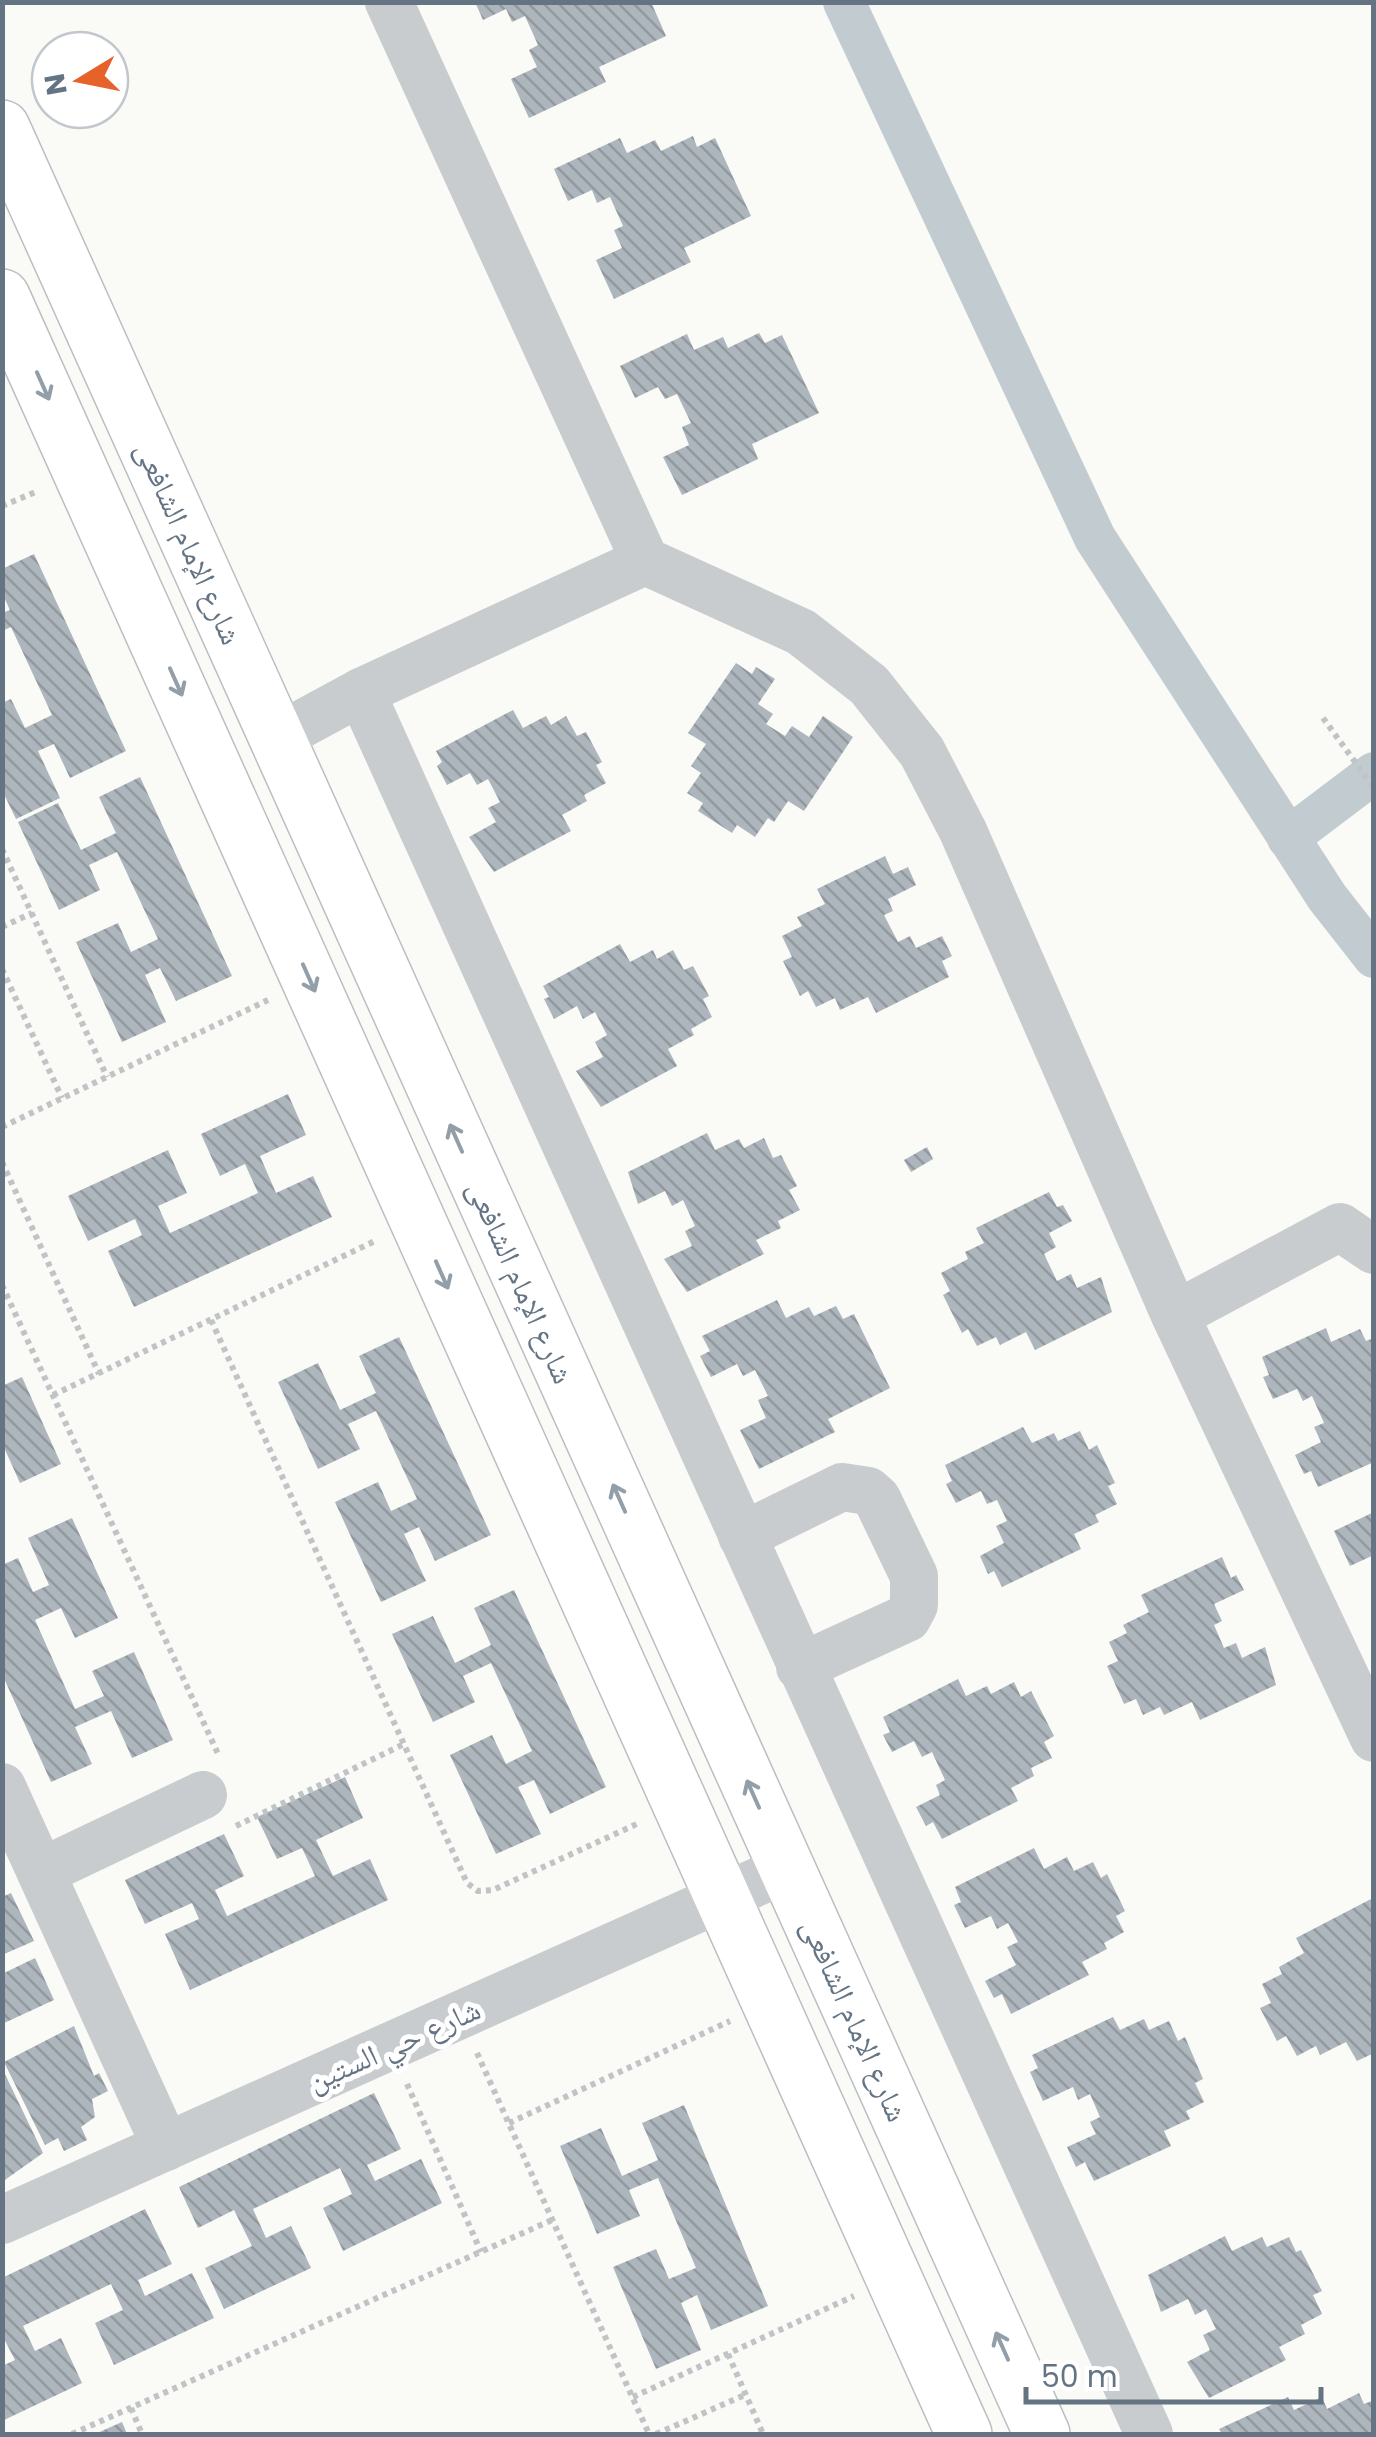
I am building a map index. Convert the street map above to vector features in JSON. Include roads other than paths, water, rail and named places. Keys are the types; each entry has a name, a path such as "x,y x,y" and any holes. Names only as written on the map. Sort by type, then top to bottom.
{"main road":[{"name":"شارع الإمام الشافعى","path":"2,128 1042,2434"},
{"path":"2,297 894,2278 955,2423"}],"street":[{"path":"389,2 645,560 801,632 868,685 922,752 964,831 1175,1315 1374,1738"},
{"path":"276,738 361,692 645,560"},
{"path":"361,692 1149,2434"},
{"path":"1175,1315 1340,1227 1374,1250"},
{"path":"742,1536 842,1487 856,1487 877,1499 914,1576 914,1605 908,1618 800,1666"},
{"path":"2,1788 166,2147"},
{"path":"41,1872 223,1789"},
{"name":"شارع حي الستين","path":"2,2220 786,1868"}],"waterway":[{"path":"844,2 1095,538 1327,897 1374,957"},
{"path":"1288,838 1374,773"}]}
